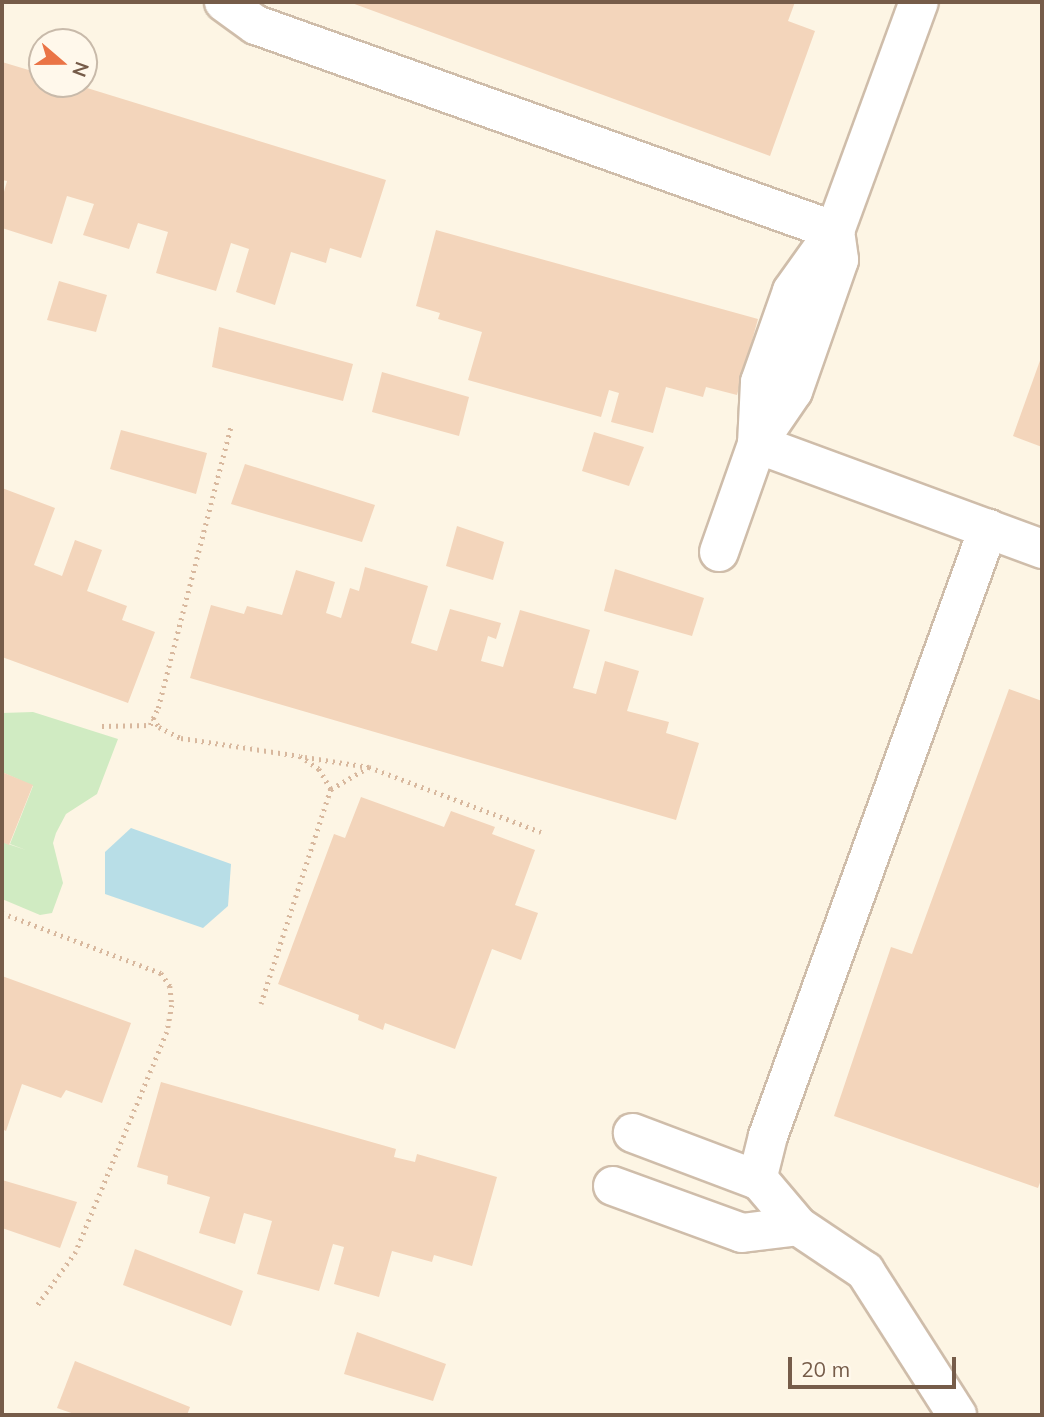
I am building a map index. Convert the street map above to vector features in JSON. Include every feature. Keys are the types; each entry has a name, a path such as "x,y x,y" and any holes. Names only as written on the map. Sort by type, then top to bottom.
{"lane":[{"path":"224,2 234,13 256,25 835,231"},
{"path":"719,552 757,444 760,383 792,290 835,231 919,2"},
{"path":"757,444 1042,549"},
{"path":"757,1180 768,1136 988,529"},
{"path":"633,1133 757,1180 798,1226 865,1270 957,1415"},
{"path":"613,1186 742,1233 798,1226"}],"path":[{"path":"102,726 138,728 150,725 153,718 231,425"},
{"path":"153,718 159,727 181,738 369,767 541,832"},
{"path":"300,756 319,769 331,789"},
{"path":"261,1004 331,789 369,767"},
{"path":"2,913 161,973 170,986 172,1005 167,1032 76,1252 37,1306"}],"green space":[{"path":"33,712 118,739 97,794 66,814 56,833 53,843 63,883 52,913 40,915 2,899 2,842 26,850 10,844 33,786 2,772 2,713"}],"water":[{"path":"131,828 231,864 228,906 203,928 105,894 105,852"}],"building":[{"path":"349,2 795,2 788,21 815,31 770,156"},
{"path":"2,62 28,70 28,98 98,98 98,91 386,180 361,258 330,248 326,263 291,252 275,305 236,292 249,249 231,243 216,291 156,273 168,232 138,223 129,249 83,235 94,204 67,196 52,244 2,228 2,199 7,181 2,180"},
{"path":"436,230 758,319 737,395 706,387 703,397 666,387 653,433 611,422 619,393 609,390 601,417 468,380 482,332 438,319 440,313 416,306"},
{"path":"59,281 107,295 96,332 47,320"},
{"path":"219,327 353,364 343,401 212,367"},
{"path":"1042,355 1042,447 1013,436"},
{"path":"382,372 469,397 459,436 372,412"},
{"path":"121,430 207,453 196,494 110,469"},
{"path":"594,432 644,447 629,486 582,471"},
{"path":"245,464 375,505 362,542 231,504"},
{"path":"2,488 55,508 34,565 62,576 75,540 102,550 87,591 127,606 122,620 155,632 128,703 2,657"},
{"path":"457,526 504,542 493,580 446,566"},
{"path":"365,567 428,586 411,643 437,651 450,609 501,623 496,639 488,636 481,661 503,667 520,610 590,630 573,688 596,694 605,661 639,671 627,711 669,722 666,733 699,743 676,820 190,678 211,605 244,614 247,606 282,615 296,570 335,582 326,613 341,618 350,588 359,591"},
{"path":"615,569 704,598 692,636 604,611"},
{"path":"1009,689 1042,701 1042,1177 1038,1188 834,1116 891,947 912,954"},
{"path":"2,772 33,785 9,845 2,842"},
{"path":"361,797 444,827 451,811 495,827 492,834 535,850 515,905 538,913 521,960 492,949 455,1049 385,1023 383,1030 358,1020 359,1015 278,984 334,834 345,838"},
{"path":"2,976 131,1023 102,1103 66,1090 61,1098 22,1084 6,1131 2,1129"},
{"path":"161,1082 396,1149 394,1157 415,1162 417,1154 497,1177 472,1266 434,1255 432,1262 392,1251 379,1297 334,1284 344,1247 333,1244 319,1291 257,1274 272,1221 244,1213 235,1244 199,1233 210,1197 167,1184 168,1176 137,1167"},
{"path":"2,1180 77,1202 60,1248 2,1228"},
{"path":"135,1249 243,1291 231,1326 123,1285"},
{"path":"357,1332 446,1364 433,1401 344,1374"},
{"path":"75,1361 190,1407 187,1415 77,1415 57,1408"}]}
